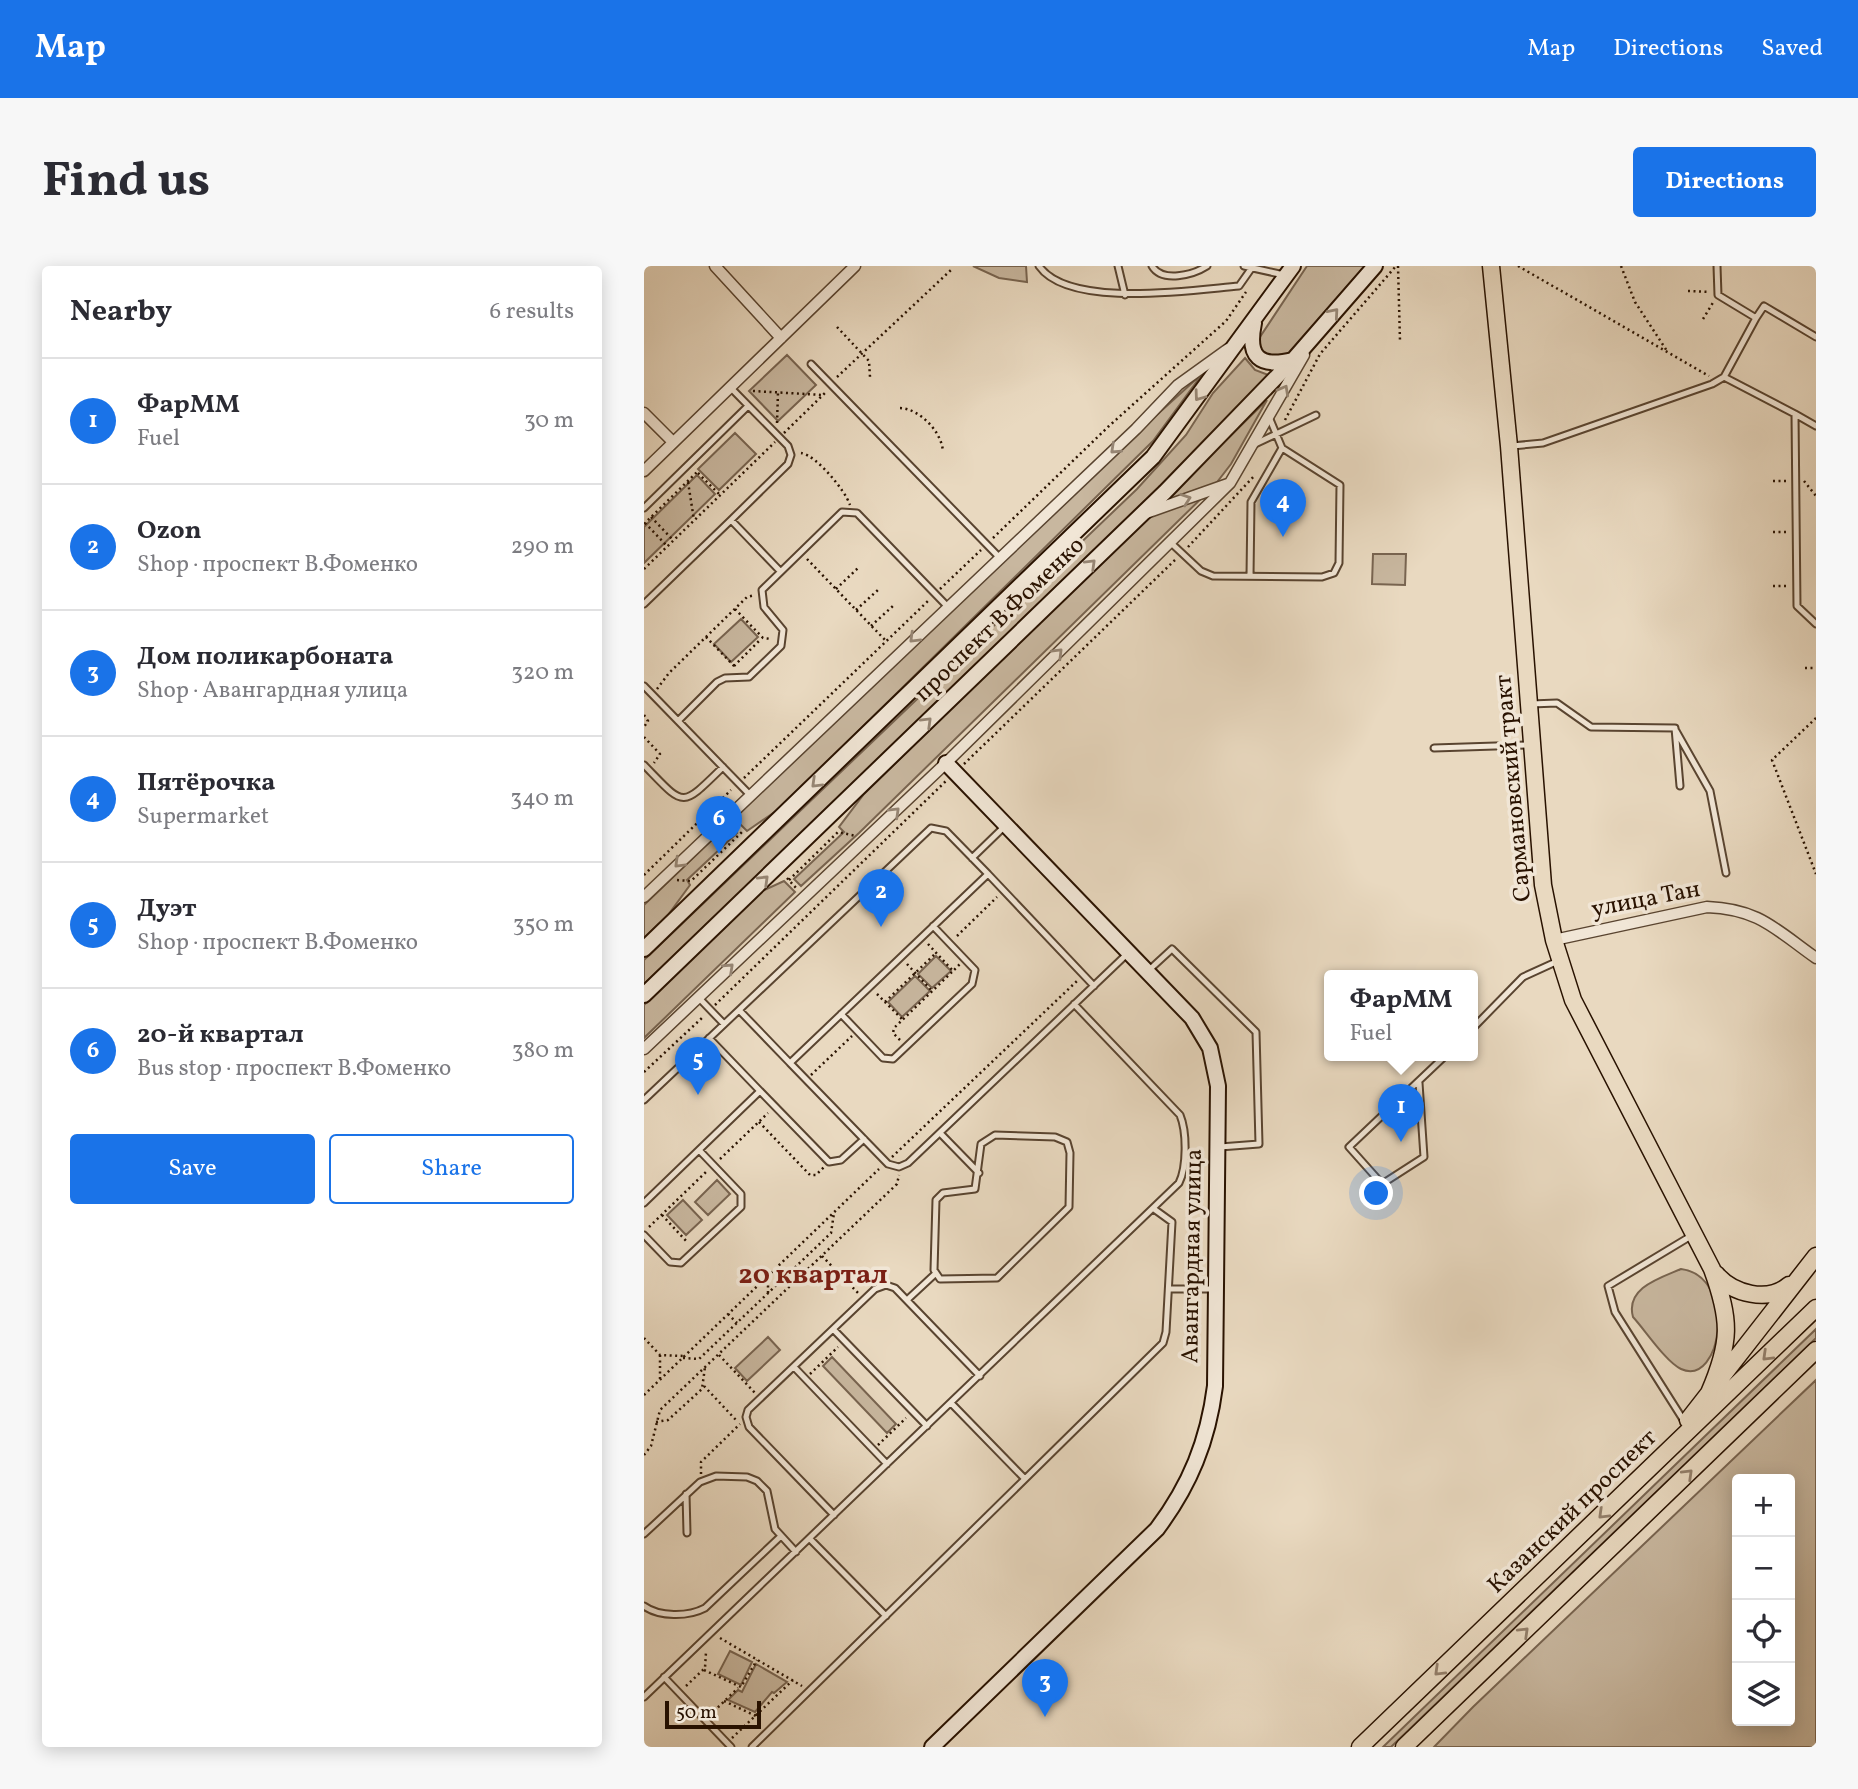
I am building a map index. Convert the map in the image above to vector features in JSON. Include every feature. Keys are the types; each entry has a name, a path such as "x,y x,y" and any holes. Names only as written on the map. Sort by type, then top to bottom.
{"main road":[{"name":"проспект В.Фоменко","path":"644,995 1142,514 1293,360 1375,266"},
{"name":"Сармановский тракт","path":"1491,266 1509,446 1543,885 1554,940 1573,1000 1712,1269 1726,1307 1728,1336 1724,1360 1709,1394"},
{"name":"проспект В.Фоменко","path":"644,949 1153,457 1290,271"},
{"path":"1255,321 1251,340 1253,352 1267,363 1293,360"},
{"name":"Авангардная улица","path":"932,1747 1142,1545 1173,1508 1196,1466 1211,1414 1215,1386 1217,1074 1210,1048 1192,1018 946,763"},
{"name":"Сармановский тракт","path":"1712,1269 1723,1283 1755,1294 1772,1295 1785,1288 1812,1262"},
{"path":"1651,1468 1812,1262"},
{"name":"Казанский проспект","path":"1360,1747 1816,1308"},
{"path":"1404,1747 1816,1350"}],"street":[{"path":"715,266 781,338"},
{"path":"644,471 855,266"},
{"path":"644,1049 946,763 1230,483 1316,333"},
{"path":"644,897 1136,429 1178,385 1240,340"},
{"path":"644,412 673,442"},
{"path":"1142,514 1230,483"},
{"name":"улица Тан","path":"1554,940 1707,907 1727,908 1753,913 1816,958"}],"lane":[{"path":"1039,266 1057,282 1125,295 1239,286 1252,267"},
{"path":"1118,266 1125,295"},
{"path":"1152,266 1156,272 1166,277 1207,266"},
{"path":"1244,266 1290,271"},
{"path":"1717,266 1717,294 1756,318"},
{"path":"1509,446 1543,443 1721,379 1764,306 1816,337"},
{"path":"811,364 999,557"},
{"path":"1721,379 1816,426"},
{"path":"644,604 788,464 788,446 730,387"},
{"path":"644,508 748,406"},
{"path":"1795,414 1797,606 1816,624"},
{"path":"1253,446 1316,415"},
{"path":"1170,542 1206,574 1328,576 1339,563 1340,485 1282,448 1269,417"},
{"path":"1250,576 1251,502 1282,448"},
{"path":"678,720 717,682 730,678 746,678 781,646 784,638 781,625 764,607 761,595 765,586 838,514 851,511 947,606"},
{"path":"731,520 780,571"},
{"path":"644,686 750,795"},
{"path":"1528,704 1557,703 1591,727 1675,728"},
{"path":"1675,728 1680,786"},
{"path":"1675,728 1710,791 1726,873"},
{"path":"1434,748 1531,745"},
{"path":"646,767 676,798 684,800 693,796 723,767"},
{"path":"972,858 1006,825"},
{"path":"644,1100 925,832 938,828 946,831 1094,986"},
{"path":"790,1063 988,874"},
{"path":"841,1014 887,1059 893,1059 906,1047 975,979 975,970 933,926"},
{"path":"1147,972 1172,949 1256,1032 1259,1144 1217,1148"},
{"path":"739,1010 886,1163 899,1167 908,1163 1129,953"},
{"path":"1478,1023 1523,976 1561,960"},
{"path":"698,997 724,1024"},
{"path":"644,1697 1154,1209 1181,1180 1182,1119 1074,1004"},
{"path":"709,1038 829,1162 841,1160 864,1139"},
{"path":"1419,1083 1424,1157 1382,1184 1349,1147 1440,1061"},
{"path":"644,1203 760,1091"},
{"path":"940,1133 979,1173"},
{"path":"907,1300 935,1273 936,1200 946,1191 973,1190 978,1184 979,1149 990,1136 1059,1137 1067,1142 1070,1153 1068,1210 997,1279 943,1280 935,1273"},
{"path":"644,1235 674,1263 681,1262 743,1201 741,1194 699,1150"},
{"path":"752,1747 1163,1343 1172,1222 1154,1209"},
{"path":"1685,1424 1615,1312 1608,1286 1694,1234"},
{"path":"834,1515 749,1427 747,1413 864,1299 878,1287 895,1287 980,1376"},
{"path":"1168,1289 1216,1289"},
{"path":"834,1329 927,1426"},
{"path":"794,1367 887,1464"},
{"path":"951,1403 1025,1479"},
{"path":"644,1535 704,1480 716,1476 747,1477 757,1481 770,1499 774,1525 796,1552"},
{"path":"686,1494 687,1533"},
{"path":"644,1606 660,1613 689,1614 705,1608 781,1536"},
{"path":"810,1539 886,1616"},
{"path":"664,1678 729,1745"}],"path":[{"path":"1397,266 1400,341"},
{"path":"1276,437 1320,354 1397,266"},
{"path":"1518,266 1669,354 1721,379"},
{"path":"1621,266 1635,302 1669,354"},
{"path":"644,569 823,395 862,353 951,270"},
{"path":"644,875 1109,426 1226,321 1247,290"},
{"path":"1688,291 1717,294 1703,319"},
{"path":"837,327 870,363 870,377"},
{"path":"753,391 823,395"},
{"path":"778,392 778,436"},
{"path":"900,408 915,411 941,438 943,452"},
{"path":"790,455 804,453 810,456 843,489 851,511"},
{"path":"689,464 720,495"},
{"path":"667,546 644,524 697,472"},
{"path":"1773,481 1796,481"},
{"path":"688,482 694,520"},
{"path":"651,517 674,540"},
{"path":"1773,532 1797,532"},
{"path":"800,551 886,641"},
{"path":"836,589 858,568"},
{"path":"1773,586 1797,586"},
{"path":"856,611 879,589"},
{"path":"652,694 747,597 761,595"},
{"path":"872,626 894,605"},
{"path":"735,609 763,638"},
{"path":"706,637 746,678"},
{"path":"734,666 763,638 784,638"},
{"path":"1805,668 1816,668"},
{"path":"644,715 648,721 644,727"},
{"path":"1816,718 1772,760 1816,874"},
{"path":"644,737 660,756 646,767"},
{"path":"656,864 673,880 691,881 743,833 737,826"},
{"path":"797,889 788,879 838,832 853,833 863,842"},
{"path":"949,943 1004,891"},
{"path":"928,944 953,971"},
{"path":"885,1002 936,953"},
{"path":"906,1047 892,1031 965,960"},
{"path":"907,964 932,991"},
{"path":"644,1395 1084,974"},
{"path":"870,986 902,1020"},
{"path":"807,1080 857,1031"},
{"path":"759,1122 810,1175 816,1175 829,1162"},
{"path":"644,1454 651,1446 660,1410 897,1184 899,1167"},
{"path":"644,1338 660,1355 699,1359 831,1233 834,1213"},
{"path":"662,1215 695,1250"},
{"path":"822,1256 864,1299"},
{"path":"768,1276 768,1293"},
{"path":"728,1314 737,1323"},
{"path":"805,1379 845,1341"},
{"path":"660,1355 660,1380"},
{"path":"719,1355 761,1398"},
{"path":"656,1422 668,1420 704,1386 705,1367"},
{"path":"704,1386 740,1424 701,1461 699,1467 704,1480"},
{"path":"873,1449 913,1411"},
{"path":"680,1693 704,1670 708,1636 757,1659 793,1680 809,1693"},
{"path":"705,1720 743,1686 757,1659"},
{"path":"704,1670 739,1687"},
{"path":"729,1745 793,1680"},
{"path":"724,1701 755,1716"}],"shaded area":[{"path":"973,266 1026,266 1027,282 999,278"},
{"path":"1307,266 1365,266 1285,358 1276,360 1262,353 1258,340"},
{"path":"787,355 816,385 778,421 749,391"},
{"path":"1245,358 1255,370 1271,376 1173,479 644,984 644,960 1137,489 1186,435 1213,393"},
{"path":"1203,373 1153,441 779,809 747,831 734,818 1095,471"},
{"path":"1267,400 1231,464 1214,486 859,833 801,886 794,879 844,832 839,827 864,794"},
{"path":"735,433 756,454 719,490 698,469"},
{"path":"697,475 715,494 644,563 644,527"},
{"path":"1373,554 1406,554 1405,585 1372,584"},
{"path":"741,619 758,637 731,662 714,644"},
{"path":"728,824 737,833 687,880 690,885 668,915 644,938 644,905"},
{"path":"784,881 795,892 644,1038 644,1005 758,893"},
{"path":"936,956 951,971 932,988 918,974"},
{"path":"915,976 930,991 902,1017 888,1002"},
{"path":"717,1180 730,1194 708,1215 695,1202"},
{"path":"683,1200 702,1220 686,1235 667,1215"},
{"path":"1681,1269 1699,1276 1711,1290 1717,1309 1718,1329 1714,1348 1706,1362 1695,1370 1681,1369 1675,1365 1633,1317 1632,1307 1639,1291 1654,1280"},
{"path":"1816,1329 1816,1338 1391,1747 1383,1747"},
{"path":"768,1337 780,1350 747,1381 735,1368"},
{"path":"832,1357 896,1424 887,1433 823,1366"},
{"path":"1816,1380 1816,1747 1434,1747 1473,1707"},
{"path":"730,1651 752,1662 741,1685 718,1674"},
{"path":"756,1664 787,1682 772,1692 755,1712 728,1700 738,1690 742,1692"}],"place":[{"name":"Пятёрочка","path":"1283,537"},
{"name":"20-й квартал","path":"719,854"},
{"name":"Ozon","path":"881,927"},
{"name":"Дуэт","path":"698,1095"},
{"name":"ФарММ","path":"1401,1142"},
{"name":"Дом поликарбоната","path":"1045,1717"}],"district":[{"name":"20 квартал","path":"813,1275"}]}
